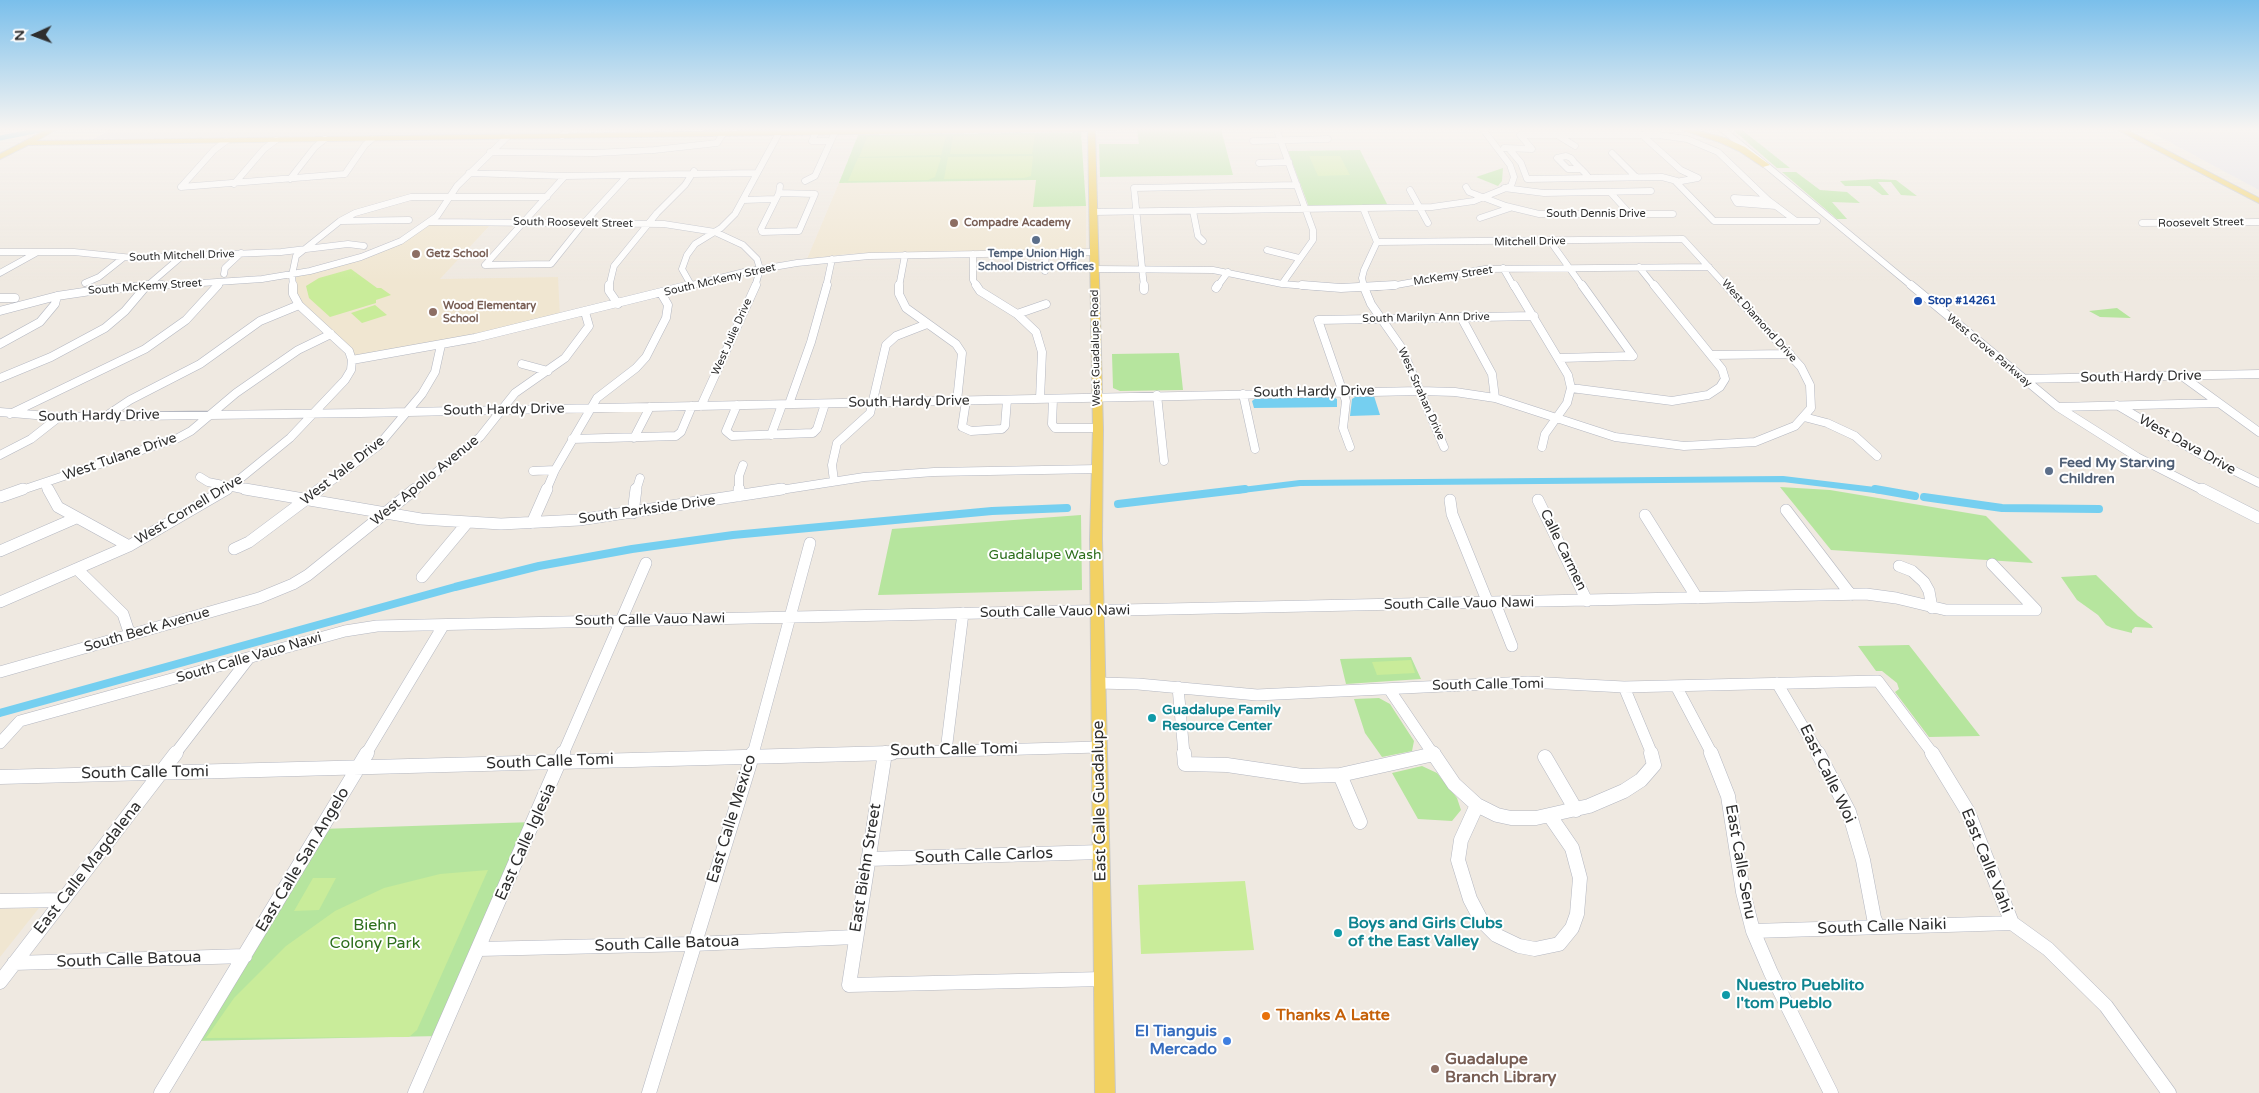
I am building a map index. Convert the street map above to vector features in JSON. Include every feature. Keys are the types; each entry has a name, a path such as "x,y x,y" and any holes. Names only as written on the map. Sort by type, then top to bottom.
{"main road":[{"name":"West Guadalupe Road","path":"1092,179 1098,428 1097,505"},
{"path":"2218,179 2259,201"},
{"path":"2228,179 2259,195"},
{"name":"East Calle Guadalupe","path":"1097,505 1105,1093"}],"street":[{"path":"188,179 181,187 290,179"},
{"path":"234,184 238,179"},
{"path":"292,274 327,267 377,251 411,235 437,216 448,197 464,179"},
{"path":"563,179 484,265 551,264 582,224 624,179"},
{"path":"618,304 609,291 610,274 648,224 677,194 688,179"},
{"path":"691,285 685,276 683,263 696,244 730,220 755,179"},
{"path":"805,181 809,179"},
{"path":"1282,284 1312,240 1313,230 1295,179"},
{"path":"1504,188 1505,179"},
{"path":"1093,212 1455,205 1485,198 1511,186 1513,179"},
{"path":"1669,179 1677,181 1696,179"},
{"path":"1746,179 1768,200 1796,221"},
{"name":"West Grove Parkway","path":"1783,179 2058,407 2137,457 2258,518"},
{"path":"1677,181 1714,221 1817,221"},
{"path":"1144,290 1134,188 1297,185"},
{"name":"South Dennis Drive","path":"1466,187 1469,192 1510,208 1552,215 1673,214"},
{"path":"1504,188 1532,192 1651,191"},
{"path":"1410,190 1428,223"},
{"path":"1610,192 1630,214"},
{"path":"743,200 778,193 815,194 799,232 762,232 761,229 778,193"},
{"path":"352,360 349,351 299,305 293,294 292,274 294,259 304,250 340,221 355,213 402,199 547,197"},
{"path":"1768,200 1734,198 1737,203 1777,206"},
{"path":"1362,208 1377,242 1364,270 1362,278 1364,288"},
{"path":"1480,218 1510,208"},
{"path":"1251,210 1253,218"},
{"path":"1193,211 1198,236 1203,241"},
{"path":"340,221 408,220"},
{"name":"South Roosevelt Street","path":"430,222 648,224 676,225 715,232"},
{"name":"Roosevelt Street","path":"2142,224 2259,222"},
{"path":"715,232 729,237 750,250 757,259 760,269"},
{"name":"Mitchell Drive","path":"1377,242 1683,239"},
{"name":"West Diamond Drive","path":"1683,239 1801,367 1810,384 1811,408 1804,416"},
{"path":"1550,241 1633,356 1560,358"},
{"name":"South Mitchell Drive","path":"0,252 74,252 123,258 241,254 304,250 348,244 364,246"},
{"path":"1267,250 1299,258"},
{"path":"0,273 39,252"},
{"name":"South McKemy Street","path":"352,360 441,345 760,269 832,259 906,255 1094,252"},
{"path":"1045,272 1046,253"},
{"path":"10,414 145,349 186,320 222,278 225,268 241,254"},
{"path":"973,254 973,280 980,291 1017,314 1032,328 1040,341 1042,352 1040,399"},
{"path":"906,255 899,280 899,294 906,308 956,344 962,352 961,401 962,426 964,430 1002,429 1005,426 1007,400"},
{"path":"0,378 51,357 105,328 125,311 147,285 182,256"},
{"path":"85,283 99,276 123,258"},
{"path":"771,435 786,404 811,342 830,274 832,259"},
{"path":"1571,388 1672,401 1692,400 1708,395 1720,387 1724,379 1722,369 1639,267"},
{"name":"McKemy Street","path":"1095,269 1186,268 1228,272 1282,284 1315,288 1364,288 1391,286 1465,271 1503,268 1709,267"},
{"path":"1503,268 1560,358 1568,375 1571,388 1567,403 1545,434 1542,447"},
{"name":"West Julie Drive","path":"634,438 676,436 681,432 697,406 756,285 760,269"},
{"path":"1216,288 1228,272"},
{"name":"South McKemy Street","path":"0,311 57,296 104,288 292,274"},
{"path":"1434,278 1444,286"},
{"name":"West Strahan Drive","path":"1364,288 1381,319 1401,347 1444,447"},
{"path":"532,523 555,470 590,408 597,398 646,358 666,318 668,305 661,293"},
{"path":"0,344 40,322 55,304 57,296"},
{"path":"0,298 15,298"},
{"path":"1017,314 1046,304"},
{"path":"106,416 130,400 200,364 260,321 299,305"},
{"name":"West Apollo Avenue","path":"293,584 308,575 480,437 516,393 569,354 588,326 589,320 584,312"},
{"name":"South Marilyn Ann Drive","path":"1343,392 1318,320 1534,316"},
{"path":"1461,317 1492,374 1495,398"},
{"path":"834,481 832,465 837,443 865,418 873,403 886,345 896,336 927,324"},
{"name":"West Tulane Drive","path":"0,498 178,438 191,431 236,393 298,350 331,334"},
{"name":"West Yale Drive","path":"234,549 249,542 378,446 408,412 435,372 441,345"},
{"path":"1712,355 1790,354"},
{"name":"West Cornell Drive","path":"0,602 78,570 129,546 231,487 270,457 345,380 351,370 352,360"},
{"path":"522,364 548,371"},
{"path":"2254,374 2259,381"},
{"name":"South Hardy Drive","path":"2022,379 2254,374"},
{"path":"2182,376 2259,432"},
{"name":"South Hardy Drive","path":"0,412 59,417 408,412 1052,399 1097,396 1420,391 1455,392 1495,398 1615,437 1684,446 1754,442 1787,430 1804,416"},
{"path":"1343,392 1346,401 1343,428 1350,447"},
{"path":"1243,394 1255,449"},
{"path":"1157,395 1164,461"},
{"path":"1052,399 1052,424 1055,428 1098,428"},
{"path":"2058,407 2219,403"},
{"path":"737,405 726,431 728,434 771,435 813,433 817,429 825,404"},
{"name":"West Dava Drive","path":"2117,405 2194,450 2259,483"},
{"path":"572,439 634,438 650,407"},
{"path":"1804,416 1826,423 1855,436 1877,456"},
{"path":"0,455 31,438 59,417"},
{"path":"739,496 739,476 744,466"},
{"name":"South Parkside Drive","path":"200,477 208,482 231,487 385,514 467,523 532,523 633,513 834,481 926,472 1098,469"},
{"path":"533,471 555,470"},
{"path":"633,513 634,495 640,478"},
{"path":"44,483 53,501 76,518 129,546"},
{"path":"1450,500 1452,514 1512,646"},
{"name":"Calle Carmen","path":"1538,500 1587,601"},
{"path":"1786,510 1852,595"},
{"path":"1645,515 1697,598"},
{"path":"0,552 76,518"},
{"path":"422,577 467,523"},
{"name":"East Calle Mexico","path":"649,1093 752,756 810,544"},
{"name":"East Calle Iglesia","path":"415,1093 646,563"},
{"name":"South Calle Vauo Nawi","path":"0,742 20,721 345,631 377,626 1852,595 1896,598 1932,608 1960,612 2036,610 1992,564"},
{"path":"1899,566 1912,571 1924,582 1929,591 1932,608"},
{"path":"78,570 123,614 130,635"},
{"name":"South Beck Avenue","path":"0,672 259,598 293,584"},
{"path":"946,751 963,613"},
{"name":"East Calle San Angelo","path":"161,1093 443,626"},
{"name":"East Calle Magdalena","path":"0,982 249,658"},
{"name":"South Calle Tomi","path":"1098,683 1178,687 1228,694 1257,695 1528,682 1624,687 1878,681"},
{"name":"East Calle Vahi","path":"1878,681 1935,757 1968,812 2012,923 2048,949 2106,1006 2168,1093"},
{"name":"East Calle Woi","path":"1777,684 1825,764 1849,812 1863,860 1874,918 1878,927"},
{"name":"East Calle Senu","path":"1676,686 1718,765 1728,796 1743,892 1753,931 1771,973 1832,1093"},
{"path":"1178,687 1184,764 1227,765 1302,776 1340,775 1434,754"},
{"path":"1389,689 1454,784 1477,805 1497,815 1511,818 1550,816 1576,810 1636,784 1654,765 1650,746 1624,687"},
{"name":"South Calle Tomi","path":"0,777 1099,747"},
{"name":"East Biehn Street","path":"885,752 849,985 1103,979"},
{"path":"1545,757 1576,810"},
{"path":"1340,775 1360,822"},
{"path":"1477,805 1461,840 1458,860 1470,899 1481,920 1496,935 1519,946 1535,949 1559,944 1572,928 1577,914 1580,878 1572,848 1550,816"},
{"name":"South Calle Carlos","path":"868,859 1101,852"},
{"path":"0,901 63,900"},
{"name":"South Calle Naiki","path":"1753,931 2012,923"},
{"name":"South Calle Batoua","path":"479,949 693,944 855,937"},
{"name":"South Calle Batoua","path":"14,963 244,956"}],"shaded area":[{"path":"2238,179 2259,179 2259,190"},
{"name":"Compadre Academy","path":"1037,180 1034,207 1086,206 1086,249 847,254 807,259 839,183"},
{"name":"Wood Elementary School","path":"430,222 492,223 440,279 558,277 560,318 352,360 299,305 292,275 377,251"},
{"path":"39,908 0,957 0,909"}],"green space":[{"path":"841,179 1084,179 1086,206 1033,207 1036,180 839,183"},
{"path":"849,179 930,179 928,180 848,181"},
{"path":"1299,179 1375,179 1388,206 1309,207"},
{"path":"1481,179 1502,179 1498,186"},
{"path":"1790,179 1805,179 1820,190 1847,192 1860,203 1832,202 1847,219 1837,219"},
{"path":"1896,180 1917,196 1901,195 1891,182 1878,182 1889,195 1882,195 1870,186 1845,186 1840,181"},
{"path":"351,269 377,288 381,288 391,295 376,300 376,303 330,317 309,298 306,286 319,278"},
{"path":"375,305 387,315 362,323 351,313"},
{"path":"2117,308 2131,318 2100,317 2089,311"},
{"path":"1179,353 1183,390 1120,391 1113,388 1112,354"},
{"path":"1780,487 1830,490 1986,516 2033,563 1831,550"},
{"name":"Guadalupe Wash","path":"1081,515 1082,590 878,595 892,529"},
{"path":"2096,575 2153,628 2135,627 2132,633 2106,625 2098,615 2077,600 2061,577"},
{"path":"1909,645 1980,736 1929,737 1895,692 1899,689 1897,683 1882,671 1876,671 1858,646"},
{"path":"1411,657 1421,679 1346,684 1340,659"},
{"path":"1411,660 1415,673 1377,675 1372,662"},
{"path":"1379,698 1390,704 1414,741 1412,751 1382,757 1365,733 1354,699"},
{"path":"1422,766 1437,773 1457,798 1461,810 1452,821 1418,819 1392,773"},
{"name":"Biehn Colony Park","path":"534,822 440,1036 193,1041 321,829"},
{"path":"488,870 417,1030 409,1037 206,1038 234,998 286,946 335,911 384,888 440,874"},
{"path":"313,878 336,878 319,910 294,911"},
{"path":"1245,881 1254,950 1141,954 1138,885"}],"water":[{"path":"1374,396 1380,415 1350,416 1352,399 1355,397"},
{"path":"1333,397 1337,399 1337,407 1254,408 1252,401 1256,398"}],"waterway":[{"path":"1234,491 1300,483 1783,479 1883,491"},
{"path":"1118,504 1245,489"},
{"path":"1875,489 1915,496"},
{"path":"1924,497 2002,508 2099,509"},
{"path":"0,713 455,587 539,566 632,549 733,535 992,511 1067,508"}],"place":[{"name":"Compadre Academy","path":"954,223"},
{"name":"Tempe Union High School District Offices","path":"1036,240"},
{"name":"Getz School","path":"416,254"},
{"name":"Stop #14261","path":"1918,301"},
{"name":"Wood Elementary School","path":"433,312"},
{"name":"Feed My Starving Children","path":"2049,471"},
{"name":"Guadalupe Family Resource Center","path":"1152,718"},
{"name":"Boys and Girls Clubs of the East Valley","path":"1338,933"},
{"name":"Nuestro Pueblito I'tom Pueblo","path":"1726,995"},
{"name":"Thanks A Latte","path":"1266,1016"},
{"name":"El Tianguis Mercado","path":"1227,1041"},
{"name":"Guadalupe Branch Library","path":"1435,1069"}]}
